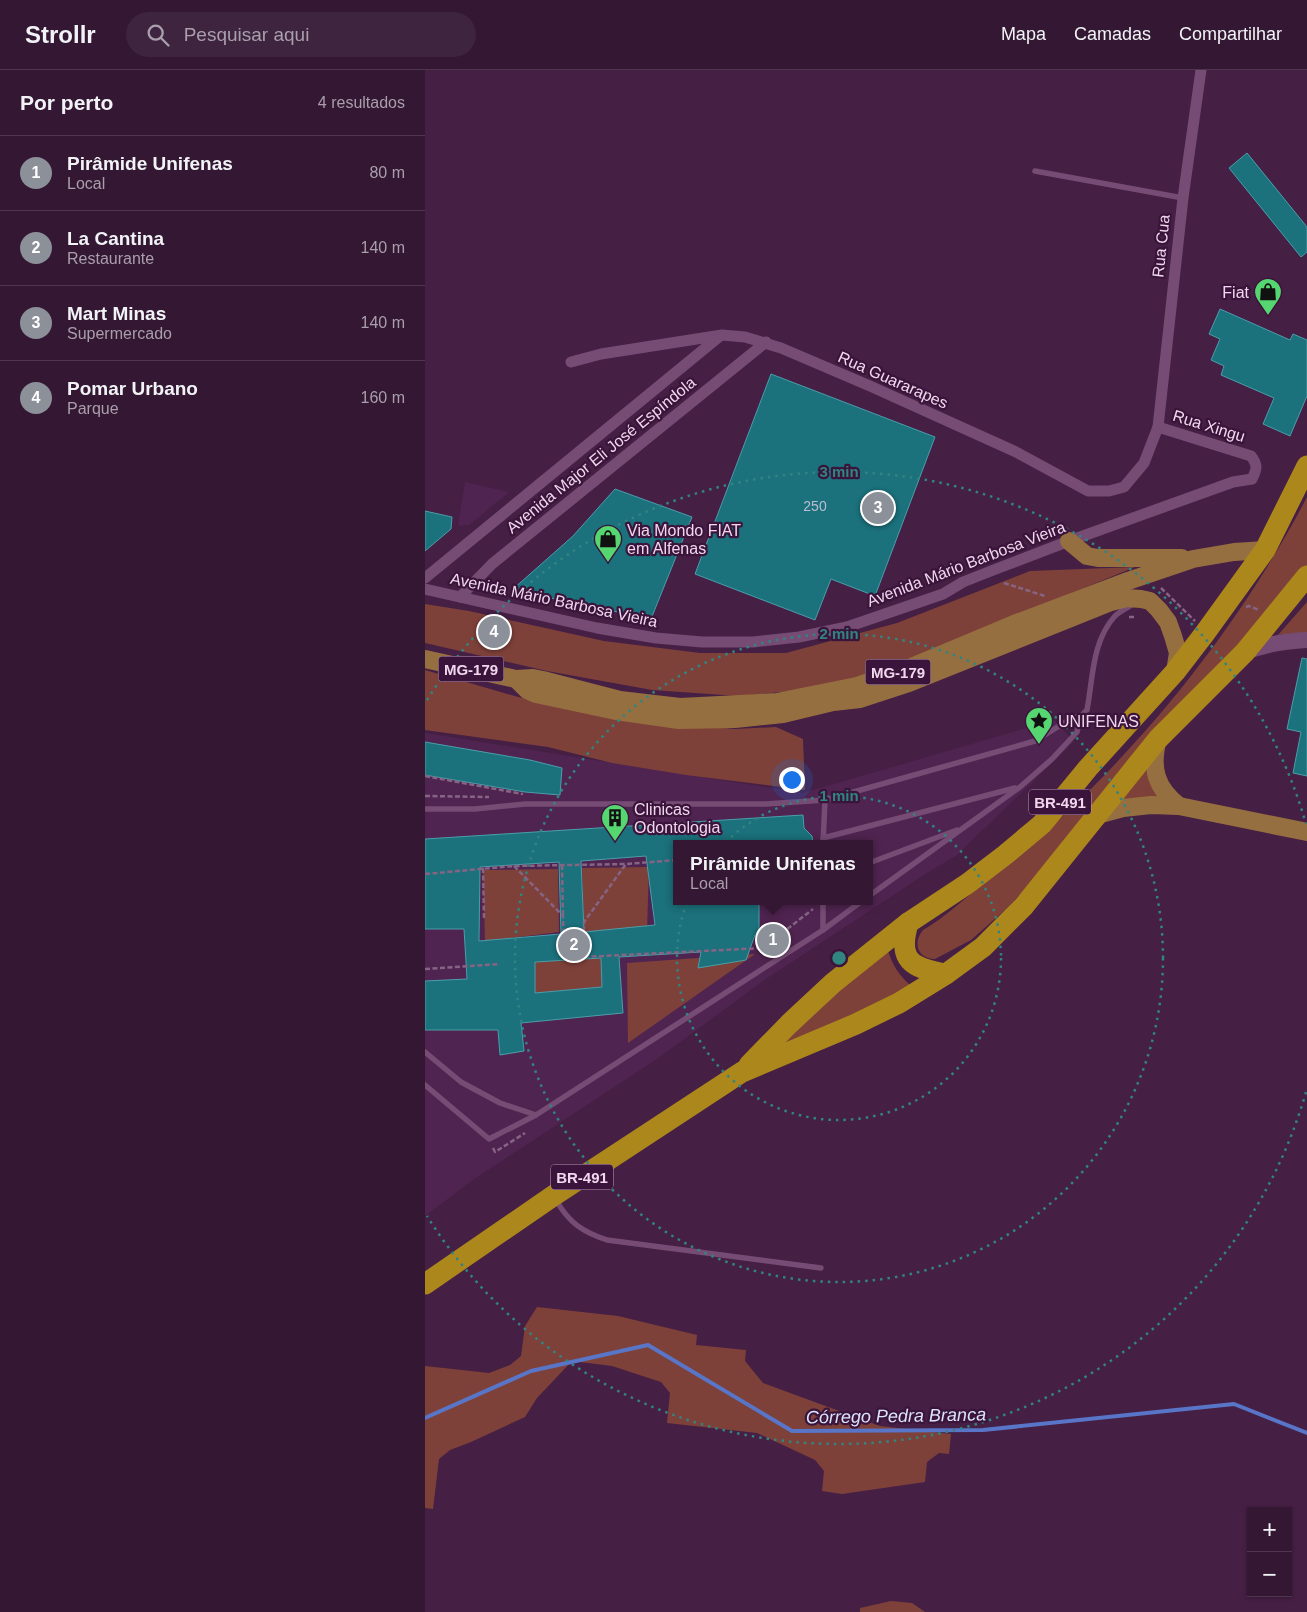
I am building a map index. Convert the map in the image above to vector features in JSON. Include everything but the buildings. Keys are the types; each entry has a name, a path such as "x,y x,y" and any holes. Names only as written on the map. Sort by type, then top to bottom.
{"highway":[{"name":"BR-491","path":"742,1072 833,983 908,923 1005,856 1042,824 1088,768 1175,672 1265,550 1307,466"},
{"name":"BR-491","path":"425,1284 553,1196 742,1072 856,1024 899,1003 946,974 983,947 1024,906 1158,739 1245,652 1307,576"},
{"path":"908,923 904,937 908,958 916,966 926,971 946,974"}],"main road":[{"path":"1069,541 1087,556 1092,557 1193,558"},
{"name":"MG-179","path":"425,659 516,679 537,679 620,700 680,707 777,702 857,686 909,668 1014,624 1193,558 1265,550"},
{"name":"MG-179","path":"516,679 527,690 537,694 616,711 679,720 735,719 783,714 833,702 860,699 917,679 1111,602 1127,598 1141,599"},
{"path":"1141,599 1150,601 1169,622 1178,653 1175,672"},
{"path":"1245,652 1274,642 1307,640"},
{"path":"1158,739 1154,760 1158,782 1163,791 1179,806"},
{"path":"1097,815 1123,808 1179,806 1307,832"}],"street":[{"name":"Rua Cua","path":"1158,427 1183,198 1201,70"},
{"name":"Rua Guararapes","path":"571,362 601,354 722,335 745,337 766,342 870,386 1016,452 1088,491 1109,491 1123,487 1144,463 1158,427"},
{"name":"Avenida Major Eli José Espíndola","path":"425,578 722,335"},
{"name":"Avenida Major Eli José Espíndola","path":"460,597 492,564 766,342"},
{"name":"Rua Xingu","path":"1158,427 1251,456"},
{"name":"Avenida Mário Barbosa Vieira","path":"425,589 597,628 656,638 702,642 753,642 799,637 847,627 943,594 963,582 1069,541 1233,482 1253,479 1257,468 1256,462 1251,456"}],"lane":[{"path":"1035,171 1183,198"},
{"path":"425,809 475,809 525,804 567,803 766,804 825,800 1035,741 1064,722 1081,716 1087,710 1098,645 1116,615 1141,599"},
{"path":"873,893 1020,787 1052,759 1077,732 1081,716"},
{"path":"827,840 1020,787"},
{"path":"823,840 825,800"},
{"path":"873,861 963,828"},
{"path":"823,905 823,930"},
{"path":"425,1085 489,1139 536,1115 823,930 857,905"},
{"path":"425,1052 461,1082 500,1103 536,1115"},
{"path":"553,1196 573,1223 589,1234 607,1240 821,1268"}],"path":[{"path":"1004,583 1051,598"},
{"path":"1158,586 1197,622"},
{"path":"1243,608 1255,607 1266,613"},
{"path":"425,776 524,794"},
{"path":"425,874 514,866 626,864 673,860"},
{"path":"562,864 564,958 763,948 813,909 814,905"},
{"path":"584,957 583,922 626,864"},
{"path":"514,866 563,916"},
{"path":"483,868 484,919"},
{"path":"425,969 500,964"}],"shaded area":[{"path":"465,482 509,492 469,525 458,526"},
{"path":"1307,497 1307,567 1033,881 1005,910 971,940 935,959 924,956 917,945 923,930 946,915 1031,845 1078,802 1123,756 1165,708 1243,605 1277,551"},
{"path":"1135,567 909,660 842,682 804,690 738,696 652,690 547,671 425,643 425,604 469,611 604,641 700,653 786,653 897,623 1030,571"},
{"path":"1307,602 1307,634 1278,635"},
{"path":"425,670 518,697 615,715 734,729 776,727 803,739 805,790 686,775 612,763 548,747 425,730"},
{"path":"1054,720 1074,742 956,856 930,871 763,981 657,1059 474,1179 425,1216 425,733 803,793"},
{"path":"1145,770 1162,798 1120,801"},
{"path":"649,867 647,930 584,933 582,868"},
{"path":"558,869 559,932 485,941 483,870"},
{"path":"888,951 897,970 910,985 890,1000 773,1052 869,963"},
{"path":"755,954 628,1043 627,963"},
{"path":"601,958 602,987 535,993 535,962"},
{"path":"537,1307 618,1316 697,1335 696,1345 746,1350 745,1361 763,1383 880,1426 951,1434 949,1454 939,1453 927,1462 925,1482 842,1494 822,1491 824,1471 815,1460 757,1433 667,1423 670,1393 661,1382 612,1366 572,1361 537,1398 525,1417 450,1450 439,1459 433,1509 425,1508 425,1366 489,1373 510,1365 521,1356 525,1326"},
{"path":"891,1601 912,1603 925,1612 860,1612 860,1608"}],"waterway":[{"name":"Córrego Pedra Branca","path":"425,1418 531,1371 648,1345 792,1431 983,1430 1234,1404 1307,1433"}],"place":[{"name":"Fiat","path":"1268,316"},
{"name":"Mart Minas","path":"878,508"},
{"name":"Via Mondo FIAT em Alfenas","path":"608,563"},
{"name":"Pomar Urbano","path":"494,632"},
{"name":"UNIFENAS","path":"1039,745"},
{"name":"Clinicas Odontologia","path":"615,842"},
{"name":"Pirâmide Unifenas","path":"773,940"},
{"name":"La Cantina","path":"574,945"}]}
